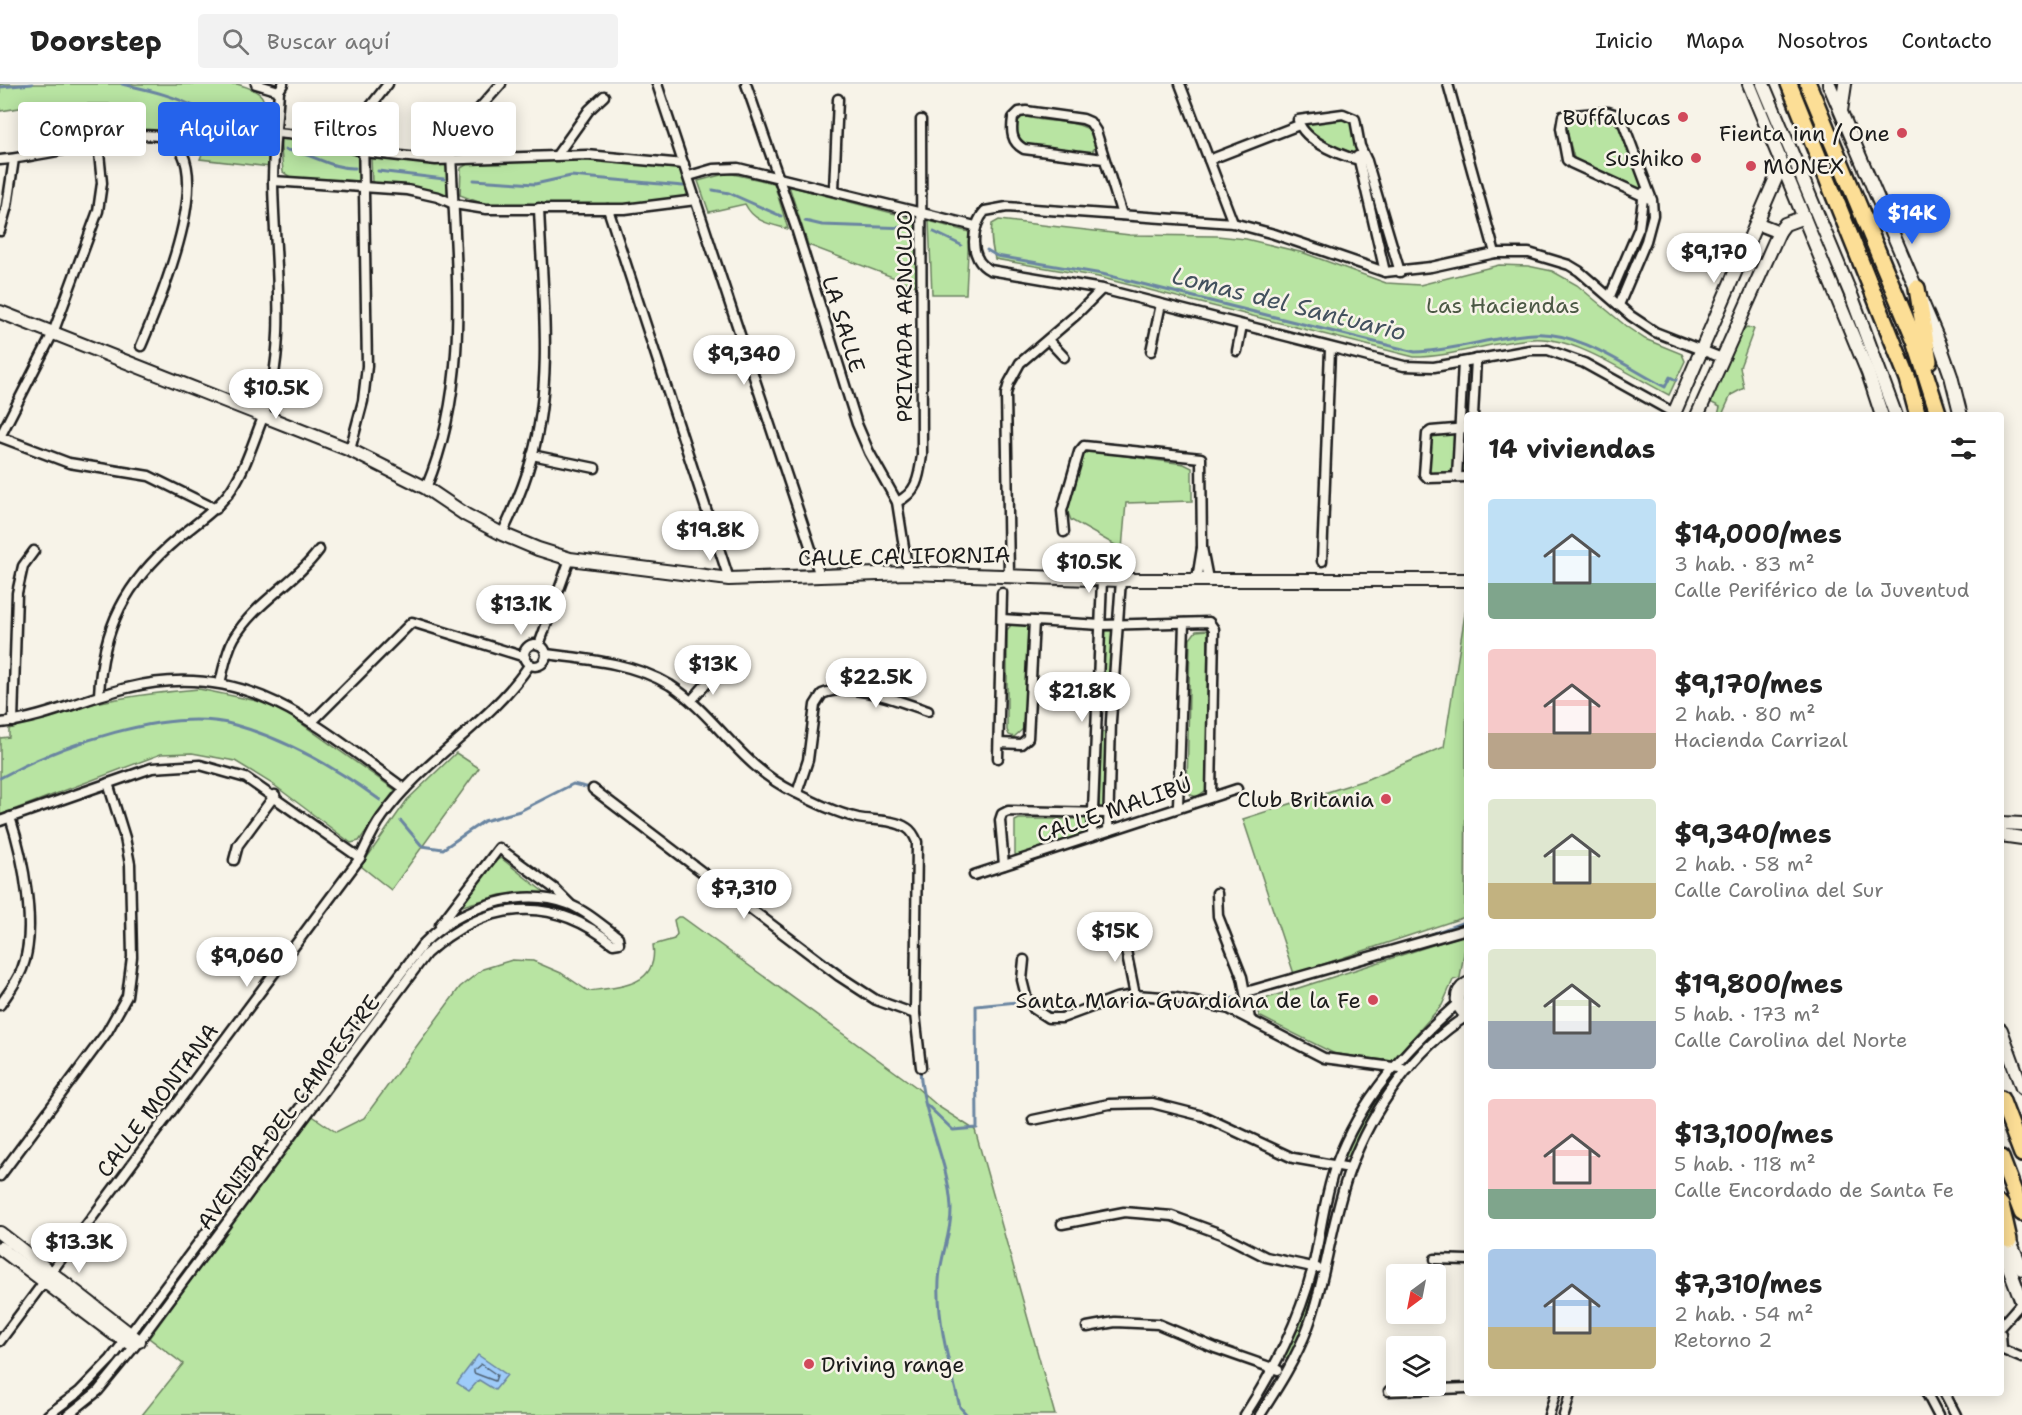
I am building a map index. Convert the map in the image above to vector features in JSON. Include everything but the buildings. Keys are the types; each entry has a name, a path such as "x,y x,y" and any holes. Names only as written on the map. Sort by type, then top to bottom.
{"highway":[{"path":"1789,84 1908,379 1917,412"},
{"path":"1808,84 1931,385"},
{"path":"1917,288 1931,385 1938,412"},
{"path":"2004,1103 2022,1129"},
{"path":"2004,1107 2022,1154"},
{"path":"2004,1166 2022,1213"}],"main road":[{"path":"1749,84 1880,412"},
{"path":"1756,101 1761,84"},
{"path":"1761,84 1852,297 1895,412"},
{"path":"1829,84 1883,215 1917,288 1951,376 1960,412"},
{"path":"1841,112 1845,84"},
{"path":"1762,114 1783,132"},
{"path":"1674,412 1782,164"},
{"path":"1699,412 1779,232 1790,220 1804,217"},
{"path":"1756,223 1779,232"},
{"name":"CALLE CALIFORNIA","path":"0,312 350,450 426,488 466,515 502,534 570,559 729,579 908,573 1121,580 1464,580"},
{"path":"2004,828 2022,824"},
{"path":"2004,829 2022,838"},
{"path":"1464,987 1460,990 1458,1003 1464,1011"},
{"path":"2004,1038 2022,1088"},
{"path":"0,1233 48,1277"},
{"path":"2005,1243 2022,1269"},
{"path":"2005,1243 2022,1302"},
{"path":"0,1248 120,1324 132,1340"}],"street":[{"path":"256,84 281,88"},
{"path":"374,102 388,84"},
{"path":"426,488 439,458 450,415 456,375 454,204 451,151 463,127 501,84"},
{"path":"657,84 820,576"},
{"name":"LA SALLE","path":"746,84 857,424 869,452 897,502 908,573"},
{"path":"1180,84 1233,223"},
{"path":"1448,84 1495,253"},
{"path":"557,155 589,110 604,96"},
{"path":"834,190 838,99"},
{"path":"1104,159 1024,149 1016,143 1011,132 1013,118 1019,111 1026,111 1087,120 1096,131 1122,215"},
{"path":"1619,305 1652,226 1648,199 1646,186 1624,125 1614,113 1563,116 1561,128 1568,160 1578,167 1648,199"},
{"path":"1385,272 1362,161 1356,121 1348,114 1300,117 1299,125 1310,138 1362,161 1400,272"},
{"name":"PRIVADA ARNOLDO","path":"897,502 906,498 916,487 922,455 921,120"},
{"path":"1209,160 1299,125"},
{"path":"141,346 171,274 184,224 187,164 183,151 171,141 158,136 146,136"},
{"path":"399,155 451,160 557,155 613,157 684,164"},
{"path":"0,160 30,156"},
{"path":"99,156 102,183 98,211 53,333 0,437 69,463 149,476 216,508"},
{"path":"99,695 105,643 116,614 141,574 159,554 216,508 237,481 263,417 274,381 278,336 273,181 275,156"},
{"path":"350,450 363,401 367,366 364,156"},
{"path":"0,231 7,206 14,159"},
{"path":"689,176 726,168 834,190 975,226"},
{"path":"273,181 422,192 454,204 486,209 608,209 651,207 696,200"},
{"path":"1610,296 1639,228 1648,199"},
{"path":"502,534 519,497 532,455 541,409 544,363 539,208"},
{"path":"1670,412 1584,363 1555,352 1530,350 1434,367 1413,367 1330,349 1102,289 990,270 980,263 975,255 975,226 985,211 994,208 1233,223 1274,234 1385,272 1400,272 1458,262 1495,253 1529,253 1569,265 1656,332 1722,358"},
{"path":"608,209 729,579"},
{"path":"1009,575 1006,394 1009,383 1020,363 1102,289"},
{"path":"1151,351 1161,304"},
{"path":"1237,351 1242,325"},
{"path":"1048,340 1064,357"},
{"path":"1322,561 1330,349"},
{"path":"1473,412 1476,360"},
{"path":"1463,362 1464,428 1462,477 1425,476 1424,439 1431,431 1464,428"},
{"path":"1064,532 1062,511 1079,452 1084,446 1192,455 1201,458 1203,472 1202,579"},
{"path":"532,455 595,468"},
{"path":"220,683 230,647 242,626 262,604 305,569 319,550"},
{"path":"13,722 17,593 23,566 34,551"},
{"path":"539,645 570,559"},
{"path":"1092,836 1102,579"},
{"path":"1108,831 1111,721 1121,580"},
{"path":"998,758 1002,592"},
{"path":"1002,618 1101,625 1184,623 1206,620 1214,629 1211,796"},
{"path":"999,743 1021,744 1028,738 1034,621"},
{"path":"312,722 411,622 527,660 536,666 542,663 546,654"},
{"path":"1178,807 1184,623"},
{"path":"539,645 546,654 625,666 645,672 672,686 691,701 746,760 796,793 857,818 907,827 916,838 915,1014 921,1067"},
{"path":"527,660 529,647 539,645"},
{"name":"CALLE MONTANA","path":"0,1341 360,858 381,818 405,789 505,697 527,660"},
{"path":"691,701 716,674"},
{"path":"0,723 13,722 99,695 150,683 220,683 283,704 312,722 405,789"},
{"path":"796,793 810,748 815,705 822,694 838,691 870,694 928,711"},
{"path":"1095,719 1111,721"},
{"path":"0,821 152,768 200,765 246,778 275,795 360,858"},
{"path":"0,1176 107,1032 127,996 132,957 130,864 125,838 108,783"},
{"path":"594,789 839,976 876,1000 915,1014"},
{"name":"CALLE MALIBÚ","path":"974,875 1237,789"},
{"path":"234,860 238,845 275,795"},
{"name":"CALLE MALIBÚ","path":"1004,865 1000,820 1002,814 1008,811 1108,813"},
{"path":"0,1005 22,969 28,937 23,866 10,818"},
{"name":"AVENIDA DEL CAMPESTRE","path":"48,1415 98,1374 132,1340 244,1202 426,954 489,910 545,910 579,921 613,944 619,943 618,937 570,904 555,889 499,848 438,929 423,944 236,1195 132,1340 98,1391 68,1415"},
{"path":"1217,893 1218,916 1246,992 1250,1019"},
{"name":"AVENIDA DEL CAMPESTRE","path":"438,929 527,898 556,900 570,904 579,921"},
{"path":"1121,926 1135,995"},
{"path":"1246,992 1464,931"},
{"path":"1024,960 1022,980 1026,996 1034,1009 1048,1018 1062,1018 1116,998 1135,995 1178,998 1210,1004 1250,1019 1324,1058 1408,1069"},
{"path":"1245,1415 1274,1368 1292,1331 1312,1268 1336,1165 1350,1133 1391,1068 1420,1036 1458,1003"},
{"path":"1260,1415 1287,1373 1307,1329 1326,1270 1350,1168 1365,1136 1408,1069 1445,1030 1464,1017"},
{"path":"335,1062 343,1068"},
{"path":"1033,1120 1109,1104 1152,1103 1203,1116 1293,1158 1350,1168"},
{"path":"236,1195 244,1202"},
{"path":"1062,1224 1124,1212 1172,1216 1221,1234 1266,1257 1326,1270"},
{"path":"1435,1259 1464,1260"},
{"path":"2004,1323 2022,1302"},
{"path":"1087,1326 1115,1322 1158,1324 1215,1348 1287,1373"},
{"path":"2004,1350 2022,1358"},
{"path":"1446,1389 1464,1388"},
{"path":"1549,1415 1554,1396"},
{"path":"1564,1415 1569,1396"},
{"path":"1928,1396 1938,1415"},
{"path":"1946,1396 1956,1415"}],"green space":[{"path":"0,84 237,84 260,94 264,102 158,102 158,130 146,130 146,102 18,102 18,108 0,111"},
{"path":"1023,116 1073,124 1089,129 1096,146 1090,155 1052,152 1024,146 1016,137 1017,119"},
{"path":"1609,117 1620,122 1645,195 1574,158 1565,125 1570,118"},
{"path":"1345,120 1353,124 1363,157 1309,135 1301,123"},
{"path":"292,137 292,156 358,156 359,181 292,178 283,172 280,138"},
{"path":"201,156 268,156 270,167 200,159"},
{"path":"380,156 448,166 447,194 372,183 371,158"},
{"path":"610,159 674,165 681,169 688,197 660,205 489,206 460,195 461,168 471,162"},
{"path":"728,173 774,183 788,229 758,219 745,204 709,212 698,181"},
{"path":"789,186 915,219 916,286 808,245"},
{"name":"Las Haciendas","path":"999,220 1130,235 1217,236 1246,239 1304,253 1386,283 1420,285 1499,265 1528,266 1552,271 1577,285 1627,327 1645,339 1682,354 1685,361 1669,395 1584,350 1549,340 1518,340 1444,354 1414,357 1098,277 995,259 991,229 992,224"},
{"path":"929,221 969,232 966,294 932,294"},
{"path":"1747,327 1754,329 1740,367 1744,388 1731,395 1723,412 1719,412 1720,407 1710,402 1740,332"},
{"path":"1464,432 1464,475 1431,474 1428,471 1428,438 1431,435"},
{"path":"1090,451 1184,464 1192,468 1192,501 1126,503 1122,549 1071,520 1067,510 1082,454"},
{"name":"Club Britania","path":"1464,620 1464,917 1294,974 1243,819 1365,780 1444,747"},
{"path":"1012,624 1028,626 1030,630 1023,729 1014,737 1009,735 1007,730 1007,630"},
{"path":"1208,630 1206,790 1197,797 1191,795 1187,790 1190,639 1196,631"},
{"path":"1105,631 1113,631 1110,707 1103,707"},
{"path":"199,689 257,701 285,712 395,790 359,841 351,843 274,785 235,761 192,753 161,754 0,815 0,738 9,737 9,729 31,720 78,707 151,694"},
{"path":"1101,732 1110,732 1106,823 1101,822 1099,814"},
{"path":"456,753 479,768 391,890 361,866 407,800"},
{"path":"1019,819 1091,819 1089,832 1018,856 1015,854 1015,821"},
{"path":"501,858 545,893 500,895 459,907 490,863"},
{"path":"682,917 916,1087 939,1107 975,1130 1055,1415 142,1415 183,1364 149,1338 311,1115 336,1132 364,1118 460,987 483,969 512,960 533,961 561,973 588,991 623,986 643,977 650,969 653,945 674,939 677,934 674,920"},
{"path":"1464,935 1460,978 1453,980 1442,1005 1392,1061 1335,1054 1259,1016 1261,1000"},
{"path":"1385,1082 1393,1084 1352,1158 1345,1156 1357,1129"},
{"path":"1314,1277 1320,1279 1302,1334 1289,1361 1284,1357 1305,1310"}],"water":[{"path":"478,1355 507,1375 495,1390 479,1380 469,1391 457,1383"}],"waterway":[{"name":"Lomas del Santuario","path":"0,87 32,84"},
{"name":"Lomas del Santuario","path":"122,84 185,102"},
{"name":"Lomas del Santuario","path":"286,150 337,166 355,168"},
{"name":"Lomas del Santuario","path":"378,171 444,179"},
{"name":"Lomas del Santuario","path":"474,180 535,184 571,176 683,186"},
{"name":"Lomas del Santuario","path":"713,190 729,193 781,216"},
{"name":"Lomas del Santuario","path":"805,221 822,225 909,228"},
{"name":"Lomas del Santuario","path":"934,232 961,245"},
{"name":"Lomas del Santuario","path":"987,250 997,256 1102,274 1415,352 1445,349 1519,335 1551,335 1568,338 1602,352 1665,387 1670,377 1676,380"},
{"path":"0,778 52,754 115,732 179,721 209,721 255,731 293,747 329,766 380,800"},
{"path":"401,821 422,846 443,849 484,821 520,811 573,784 590,788"},
{"path":"1427,936 1464,922"},
{"path":"778,924 864,988"},
{"path":"1200,999 1244,998 1278,987"},
{"path":"1131,1000 1145,1000"},
{"path":"927,1105 953,1130 977,1128 976,1006 1028,1001"},
{"path":"1034,1004 1054,1015 1069,1011"},
{"path":"920,1069 925,1104 946,1173 951,1208 950,1226 939,1281 942,1329 960,1407 967,1415"}],"place":[{"name":"Buffalucas","path":"1683,117"},
{"name":"Fienta inn / One","path":"1902,133"},
{"name":"Sushiko","path":"1696,158"},
{"name":"MONEX","path":"1751,166"},
{"name":"Club Britania","path":"1386,799"},
{"name":"Santa Maria Guardiana de la Fe","path":"1373,1000"},
{"name":"Driving range","path":"809,1364"}]}
